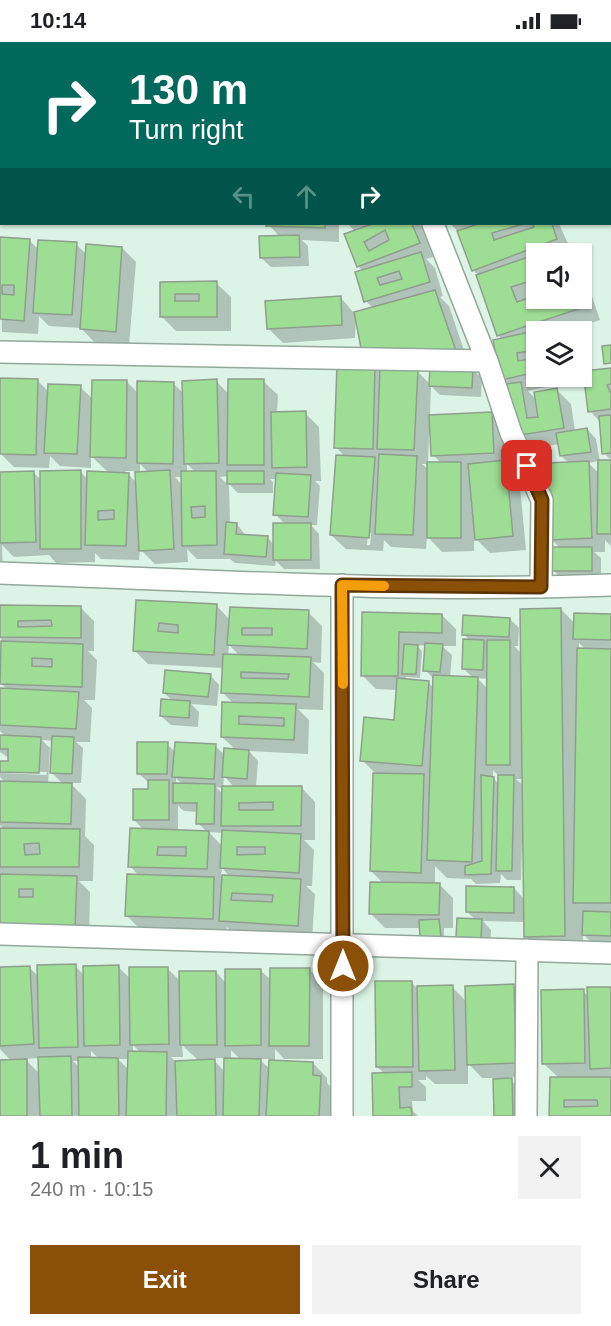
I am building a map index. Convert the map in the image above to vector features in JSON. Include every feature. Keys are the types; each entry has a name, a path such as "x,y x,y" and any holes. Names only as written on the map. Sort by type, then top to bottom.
{"street":[{"path":"433,225 487,361 511,433 542,500 541,587"},
{"path":"0,352 487,361"},
{"path":"0,573 342,585 541,587 611,585"},
{"path":"342,585 342,1116"},
{"path":"0,934 611,952"},
{"path":"526,1116 527,950"}],"building":[{"path":"325,225 325,228 266,226"},
{"path":"369,225 412,225 420,243 357,267 344,234","holes":["385,230 389,240 369,251 364,242"]},
{"path":"475,225 520,225 492,233 494,240 534,227 533,225 552,225 557,239 546,243 526,243 526,251 472,271 457,231"},
{"path":"299,235 300,257 260,258 259,236"},
{"path":"0,237 30,239 24,321 0,319","holes":["2,285 14,285 14,295 2,294"]},
{"path":"38,240 77,242 72,315 33,313"},
{"path":"86,244 122,247 116,332 80,329"},
{"path":"421,252 430,282 364,302 355,272","holes":["399,271 402,279 380,285 377,278"]},
{"path":"526,258 526,282 511,287 517,302 526,299 526,309 578,309 542,321 526,321 526,326 497,336 476,275"},
{"path":"217,281 217,317 160,317 160,282","holes":["175,294 199,294 199,301 175,301"]},
{"path":"435,290 456,351 361,348 354,312"},
{"path":"341,296 342,325 267,329 265,301"},
{"path":"526,333 526,352 517,353 518,361 526,360 526,374 501,380 493,340"},
{"path":"611,345 611,363 604,364 602,346"},
{"path":"337,364 375,365 373,449 334,448"},
{"path":"430,365 473,367 472,388 429,386"},
{"path":"380,368 418,369 414,450 377,449"},
{"path":"611,368 611,384 607,385 611,394 611,409 588,412 585,387 592,387 592,370"},
{"path":"0,378 38,379 36,455 0,454"},
{"path":"217,379 219,463 184,464 182,381"},
{"path":"228,379 264,379 264,465 227,465"},
{"path":"92,380 127,380 126,458 90,457"},
{"path":"137,381 174,382 173,464 137,463"},
{"path":"521,382 527,418 538,417 534,392 557,388 564,428 515,436 507,384"},
{"path":"48,384 81,385 77,454 44,453"},
{"path":"306,411 307,467 272,468 271,412"},
{"path":"492,412 494,453 431,456 429,415"},
{"path":"611,415 611,453 602,454 599,416"},
{"path":"587,428 591,452 560,456 556,433"},
{"path":"379,454 417,456 413,535 375,534"},
{"path":"336,455 375,457 369,538 330,535"},
{"path":"506,460 513,536 475,540 468,464"},
{"path":"598,460 611,460 611,534 597,534"},
{"path":"589,461 592,538 550,540 547,463"},
{"path":"427,462 461,462 461,538 427,538"},
{"path":"81,470 81,549 40,549 40,471"},
{"path":"170,470 174,549 139,551 135,472"},
{"path":"34,471 36,542 0,543 0,472"},
{"path":"87,471 129,473 126,546 85,545","holes":["114,510 114,519 98,520 98,511"]},
{"path":"181,471 216,471 217,545 182,546","holes":["205,506 205,517 192,518 191,507"]},
{"path":"227,471 264,471 264,484 227,484"},
{"path":"276,473 311,475 308,517 273,515"},
{"path":"226,522 237,523 236,534 268,536 266,557 224,554"},
{"path":"273,523 311,523 311,560 273,560"},
{"path":"552,547 592,547 592,571 552,571"},
{"path":"136,600 217,604 214,655 133,651","holes":["159,623 178,625 178,633 158,631"]},
{"path":"0,605 81,606 81,638 0,637","holes":["51,620 52,626 18,627 18,621"]},
{"path":"230,607 309,610 307,649 227,645","holes":["242,628 272,628 272,635 242,635"]},
{"path":"561,608 565,936 524,937 520,609"},
{"path":"362,612 442,614 442,633 399,632 398,676 361,676"},
{"path":"574,613 611,614 611,640 573,639"},
{"path":"463,615 510,618 509,637 462,635"},
{"path":"463,639 484,640 483,670 462,669"},
{"path":"487,640 510,640 510,765 486,765"},
{"path":"1,641 83,644 82,687 0,684","holes":["32,658 52,659 52,667 32,666"]},
{"path":"425,643 443,644 440,672 423,671"},
{"path":"404,644 418,645 416,674 402,674"},
{"path":"577,648 611,649 611,903 573,903"},
{"path":"223,654 311,657 309,697 221,693","holes":["241,672 289,674 288,679 241,678"]},
{"path":"165,670 211,674 208,697 163,693"},
{"path":"433,675 478,677 472,862 427,860"},
{"path":"397,678 429,681 422,766 360,761 364,717 394,720"},
{"path":"0,688 79,692 76,729 0,725"},
{"path":"161,699 190,701 189,718 160,716"},
{"path":"222,702 296,704 294,740 221,737","holes":["239,716 284,718 284,726 239,724"]},
{"path":"0,735 41,737 39,773 0,772 0,761 8,761 8,749 0,749"},
{"path":"52,736 74,737 72,774 50,773"},
{"path":"137,742 168,742 167,774 137,774"},
{"path":"175,742 216,744 214,779 172,777"},
{"path":"224,748 249,750 247,779 222,777"},
{"path":"373,773 424,774 421,873 370,871"},
{"path":"481,775 494,777 491,874 465,875 465,866 482,861"},
{"path":"498,775 514,775 512,871 496,871"},
{"path":"148,780 169,780 169,820 133,820 133,789 148,789"},
{"path":"0,781 72,783 71,824 0,822"},
{"path":"173,783 215,784 214,824 196,824 197,803 173,803"},
{"path":"222,786 302,786 301,826 221,826","holes":["273,802 273,810 239,810 239,803"]},
{"path":"0,828 80,829 79,867 0,867","holes":["39,843 40,854 25,855 24,844"]},
{"path":"130,828 209,831 207,869 128,867","holes":["158,847 186,847 186,856 157,855"]},
{"path":"222,830 301,834 299,873 220,868","holes":["237,847 265,847 265,854 237,855"]},
{"path":"0,874 77,876 75,927 0,925","holes":["19,889 33,889 33,897 19,897"]},
{"path":"127,874 214,877 213,919 125,916"},
{"path":"222,875 301,879 298,926 219,921","holes":["232,893 273,895 272,902 231,900"]},
{"path":"370,882 440,883 439,915 369,914"},
{"path":"466,886 514,887 514,913 466,912"},
{"path":"583,911 611,912 611,936 582,935"},
{"path":"457,918 482,919 481,938 456,937"},
{"path":"439,919 441,937 420,938 419,920"},
{"path":"76,964 78,1047 39,1048 37,965"},
{"path":"119,965 120,1045 84,1046 83,966"},
{"path":"30,966 34,1044 0,1046 0,967"},
{"path":"129,967 168,967 169,1044 130,1045"},
{"path":"270,968 310,968 309,1046 269,1046"},
{"path":"225,969 261,969 261,1045 225,1046"},
{"path":"179,971 216,971 217,1045 180,1045"},
{"path":"375,981 412,981 413,1067 376,1067"},
{"path":"514,984 516,1063 467,1065 465,986"},
{"path":"453,985 455,1070 419,1071 417,986"},
{"path":"587,987 611,987 611,1068 590,1069"},
{"path":"584,989 585,1063 542,1064 541,990"},
{"path":"128,1051 167,1052 166,1116 126,1116"},
{"path":"71,1056 72,1116 40,1116 38,1057"},
{"path":"78,1057 118,1058 119,1116 79,1116"},
{"path":"224,1058 261,1059 259,1116 223,1116"},
{"path":"27,1059 27,1116 0,1116 0,1060"},
{"path":"215,1059 216,1116 177,1116 175,1061"},
{"path":"269,1060 313,1062 313,1075 321,1076 319,1116 266,1116"},
{"path":"412,1072 412,1087 399,1087 400,1108 411,1107 412,1116 373,1116 372,1073"},
{"path":"550,1077 611,1077 611,1116 549,1116","holes":["564,1100 597,1100 598,1106 564,1107"]},
{"path":"512,1078 513,1116 494,1116 493,1079"}],"slow traffic":[{"path":"343,684 342,585 384,586"}],"route":[{"path":"343,966 342,585 541,587 542,500 527,466"}]}
